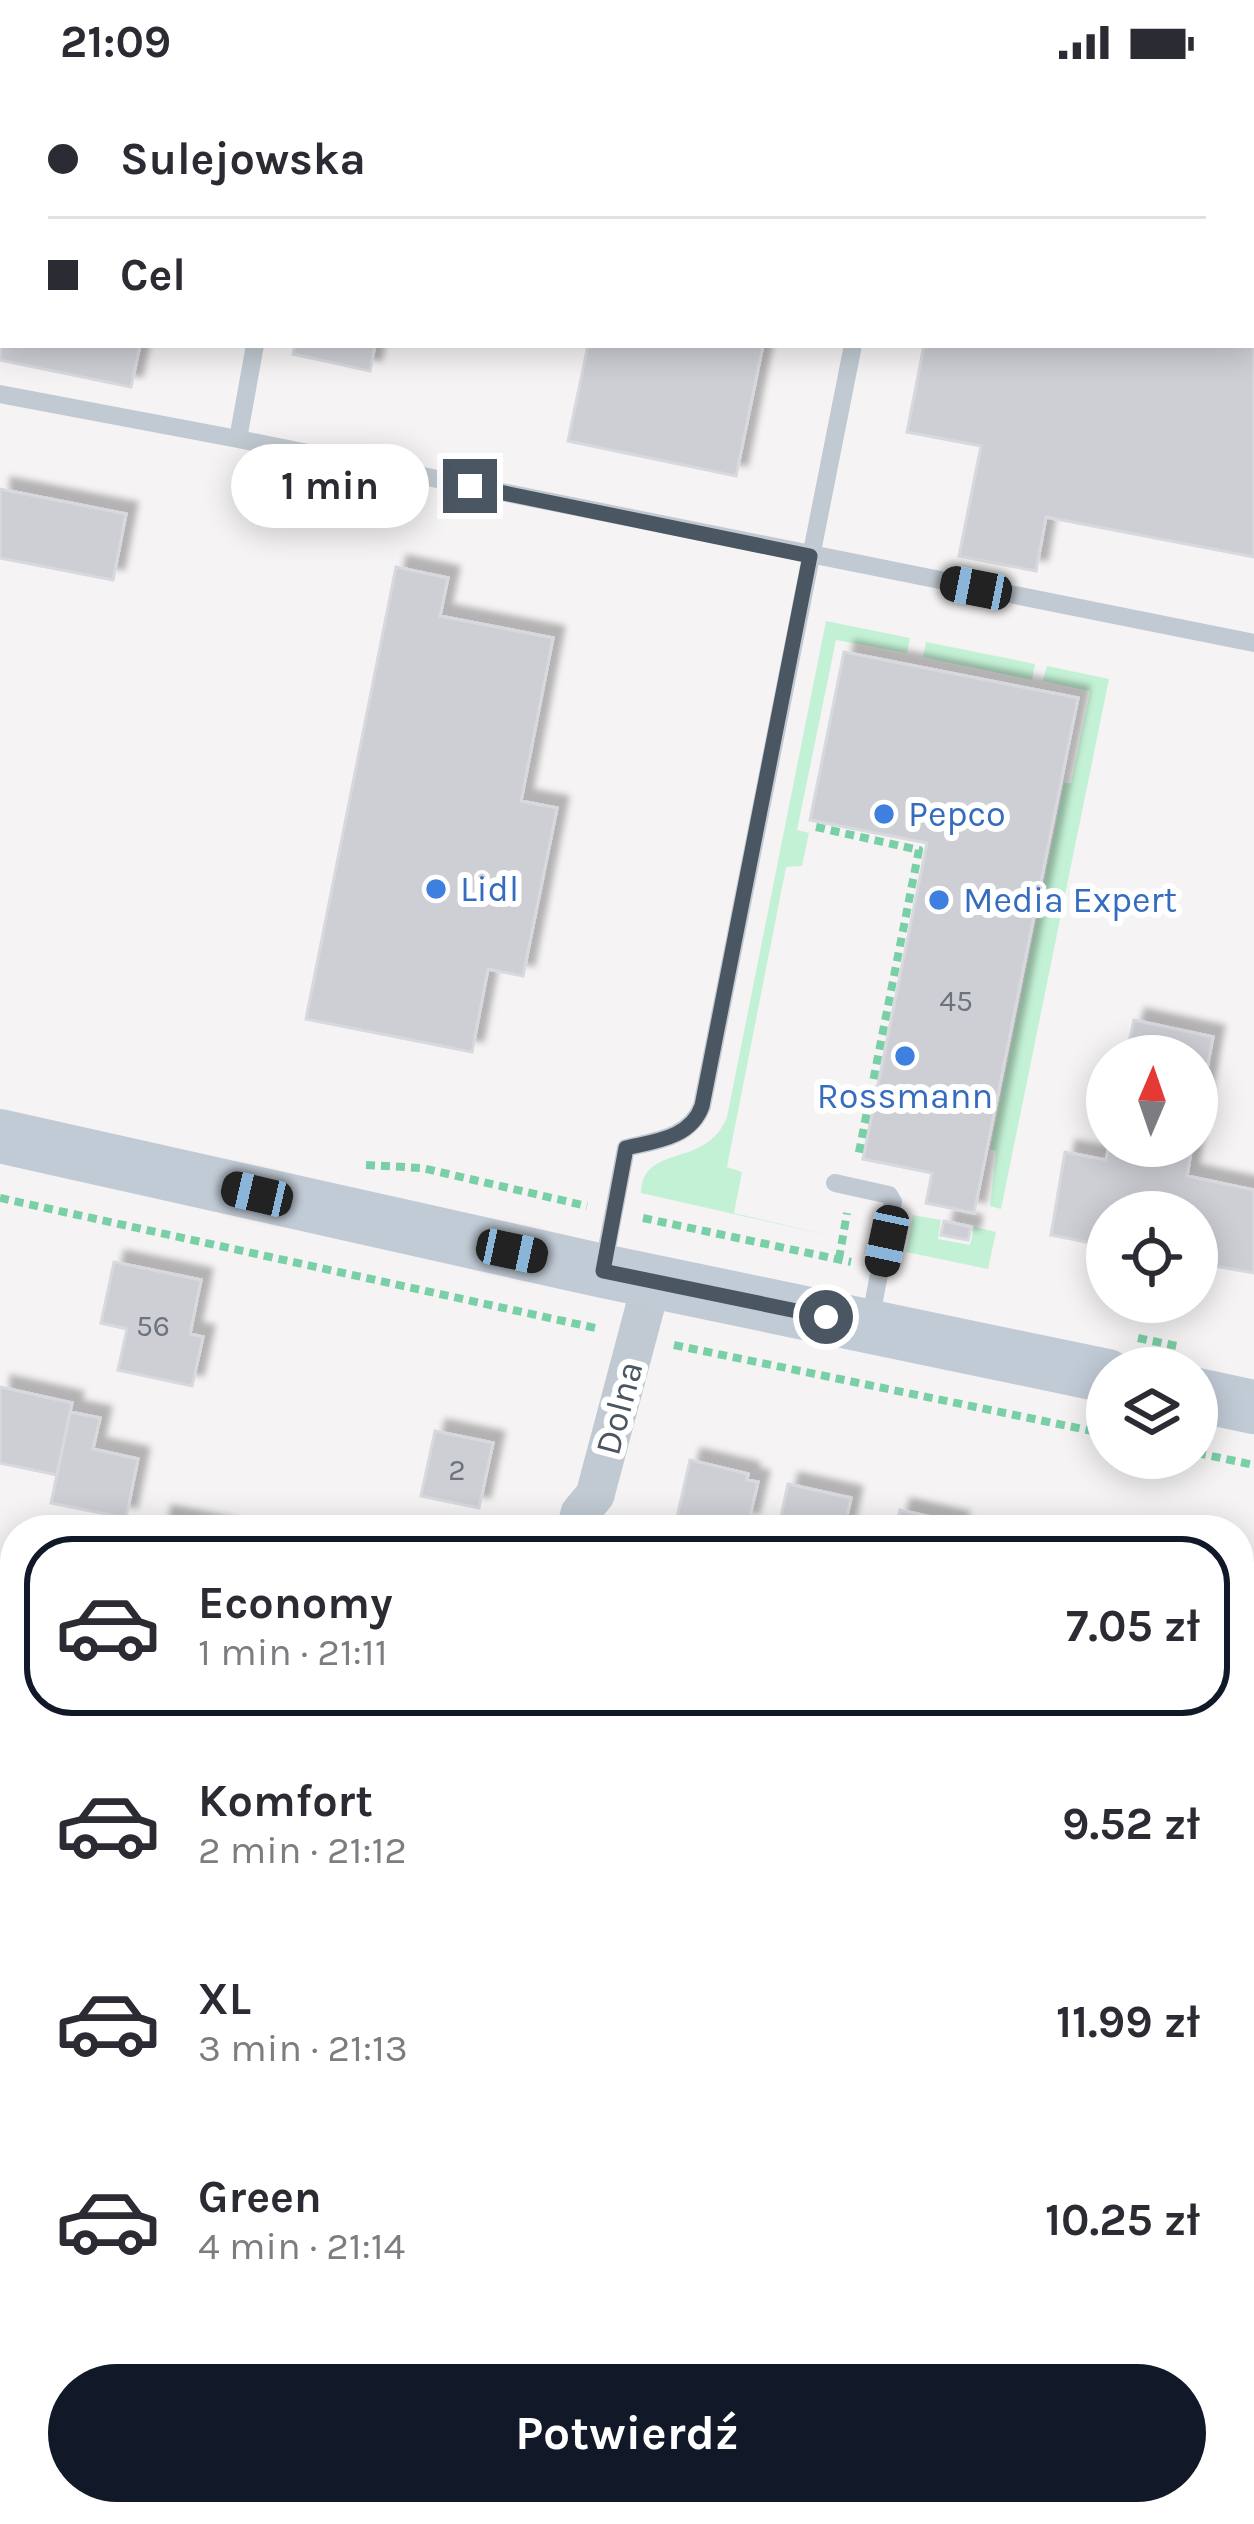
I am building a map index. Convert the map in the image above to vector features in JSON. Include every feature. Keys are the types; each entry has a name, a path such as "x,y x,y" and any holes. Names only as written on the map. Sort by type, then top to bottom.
{"main road":[{"path":"0,1136 627,1276 1086,1372"},
{"path":"1218,1399 1254,1407"}],"street":[{"name":"Dolna","path":"580,1515 595,1495 638,1337 627,1276"}],"lane":[{"path":"238,439 255,348"},
{"path":"627,1276 626,1148 680,1132 697,1119 702,1106 852,348"},
{"path":"0,394 1254,643"},
{"path":"843,1185 890,1195 893,1202 869,1326"}],"path":[{"path":"816,827 919,850 843,1185 839,1259"},
{"path":"0,1198 1086,1430"},
{"path":"1218,1458 1254,1466"}],"green space":[{"path":"826,621 910,638 907,653 836,640 797,830 809,833 802,866 786,867 727,1167 742,1172 734,1213 836,1237 641,1193 652,1167 705,1144 727,1117"},
{"path":"926,642 1035,664 1032,680 923,657"},
{"path":"1047,666 1109,679 1001,1209 990,1206 996,1151 990,1149 1064,783 1071,783 1090,691 1043,681"},
{"path":"913,1215 941,1220 938,1239 970,1245 974,1227 996,1232 988,1269 906,1252"}],"building":[{"path":"1,348 139,348 131,387 0,360"},
{"path":"294,348 374,348 370,371 293,354"},
{"path":"587,348 762,348 736,476 568,441"},
{"path":"923,348 1254,348 1254,557 1046,517 1036,571 959,556 981,446 907,432"},
{"path":"0,489 126,514 113,580 0,558"},
{"name":"Lidl","path":"396,567 448,578 440,616 553,638 521,801 557,808 523,976 488,969 472,1052 306,1019"},
{"path":"844,652 1078,698 974,1213 926,1203 932,1173 863,1159 927,843 810,820"},
{"path":"1134,1020 1204,1035 1131,1035"},
{"path":"1065,1152 1086,1156 1086,1167 1188,1167 1187,1176 1254,1190 1254,1273 1218,1267 1218,1191 1086,1191 1086,1242 1051,1235"},
{"path":"944,1221 971,1227 968,1240 941,1235"},
{"path":"114,1262 201,1280 190,1334 203,1337 192,1386 118,1370 127,1329 101,1323"},
{"path":"0,1387 72,1403 57,1475 0,1463"},
{"path":"70,1412 100,1418 93,1449 138,1459 127,1515 51,1503"},
{"path":"435,1431 493,1443 479,1508 421,1496"},
{"path":"690,1460 748,1474 747,1480 758,1482 750,1515 677,1515"},
{"path":"788,1484 851,1498 847,1515 781,1515"}],"place":[{"name":"Pepco","path":"884,814"},
{"name":"Lidl","path":"436,889"},
{"name":"Media Expert","path":"939,900"},
{"name":"Rossmann","path":"905,1056"}],"route":[{"path":"470,486 810,556 702,1106 697,1119 680,1132 626,1148 603,1271 826,1317"}]}
